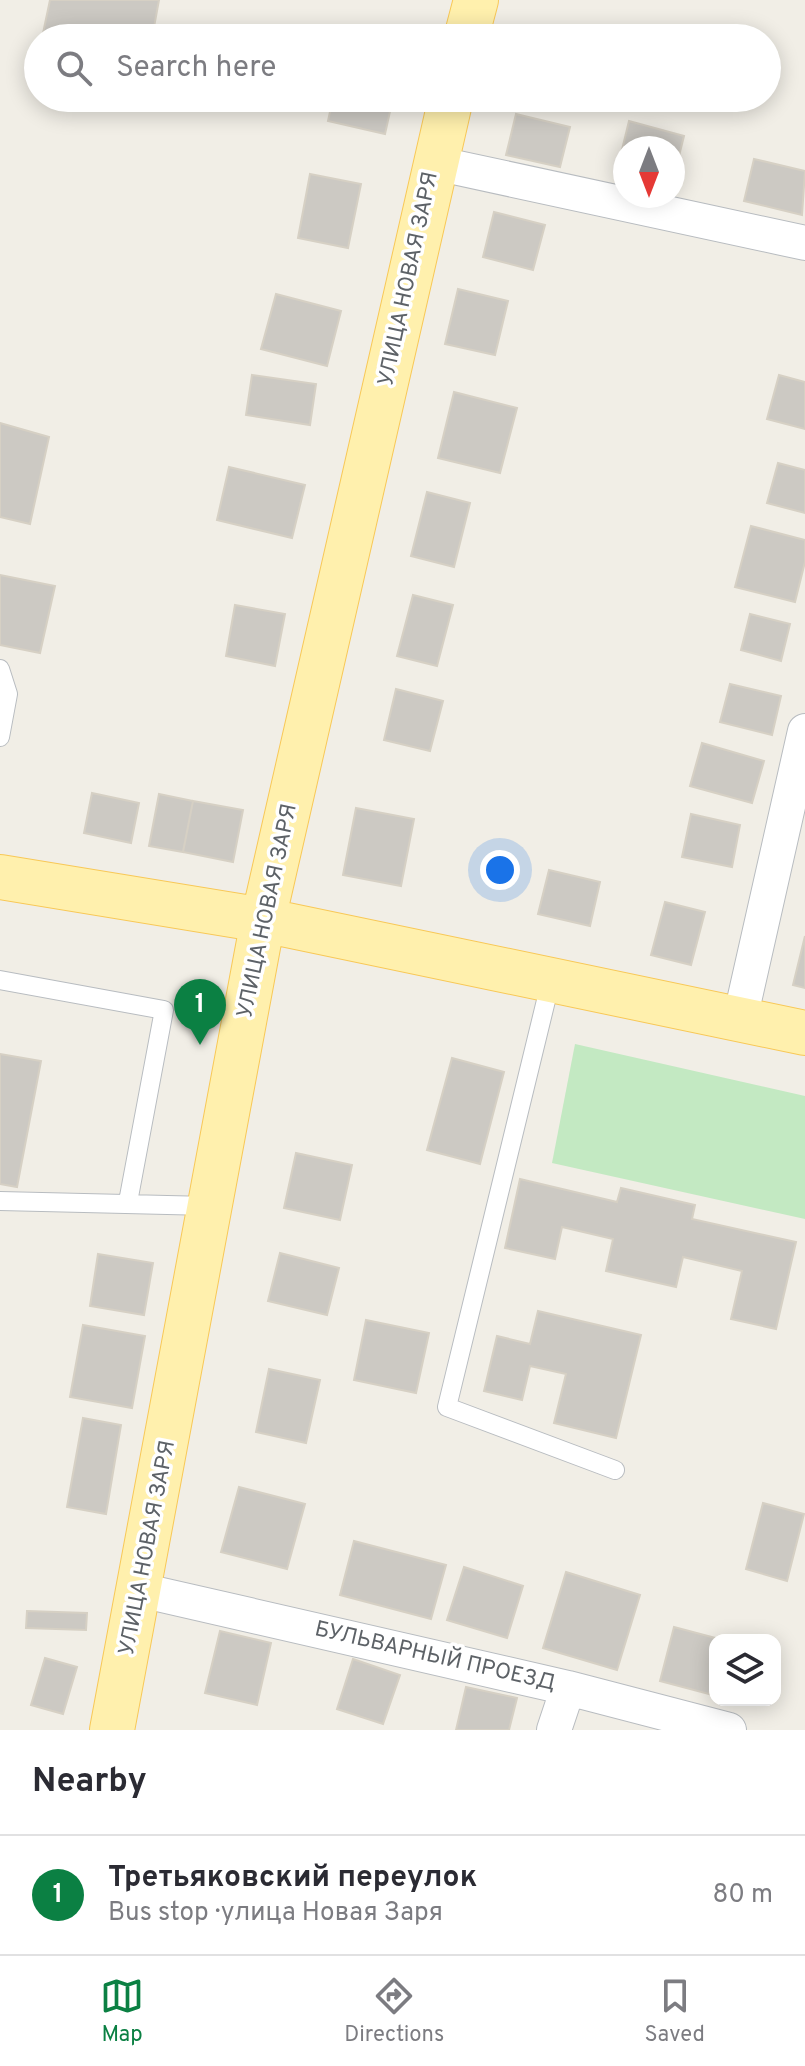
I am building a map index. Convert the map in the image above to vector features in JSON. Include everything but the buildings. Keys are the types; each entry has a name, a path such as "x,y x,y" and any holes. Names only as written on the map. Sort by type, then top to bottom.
{"main road":[{"path":"470,24 476,0"},
{"name":"УЛИЦА НОВАЯ ЗАРЯ","path":"112,1730 263,920 448,112"},
{"path":"0,877 263,920 805,1033"}],"street":[{"path":"435,163 805,243"},
{"path":"740,1019 805,731"},
{"name":"БУЛЬВАРНЫЙ ПРОЕЗД","path":"140,1590 568,1688 729,1730"},
{"path":"554,1730 568,1688"}],"lane":[{"path":"0,669 8,694 0,737"},
{"path":"0,980 164,1010 128,1202"},
{"path":"551,980 447,1407 615,1470"},
{"path":"0,1201 212,1206"}],"green space":[{"path":"575,1044 805,1096 805,1219 552,1163"}],"place":[{"name":"Третьяковский переулок","path":"200,1045"}]}
